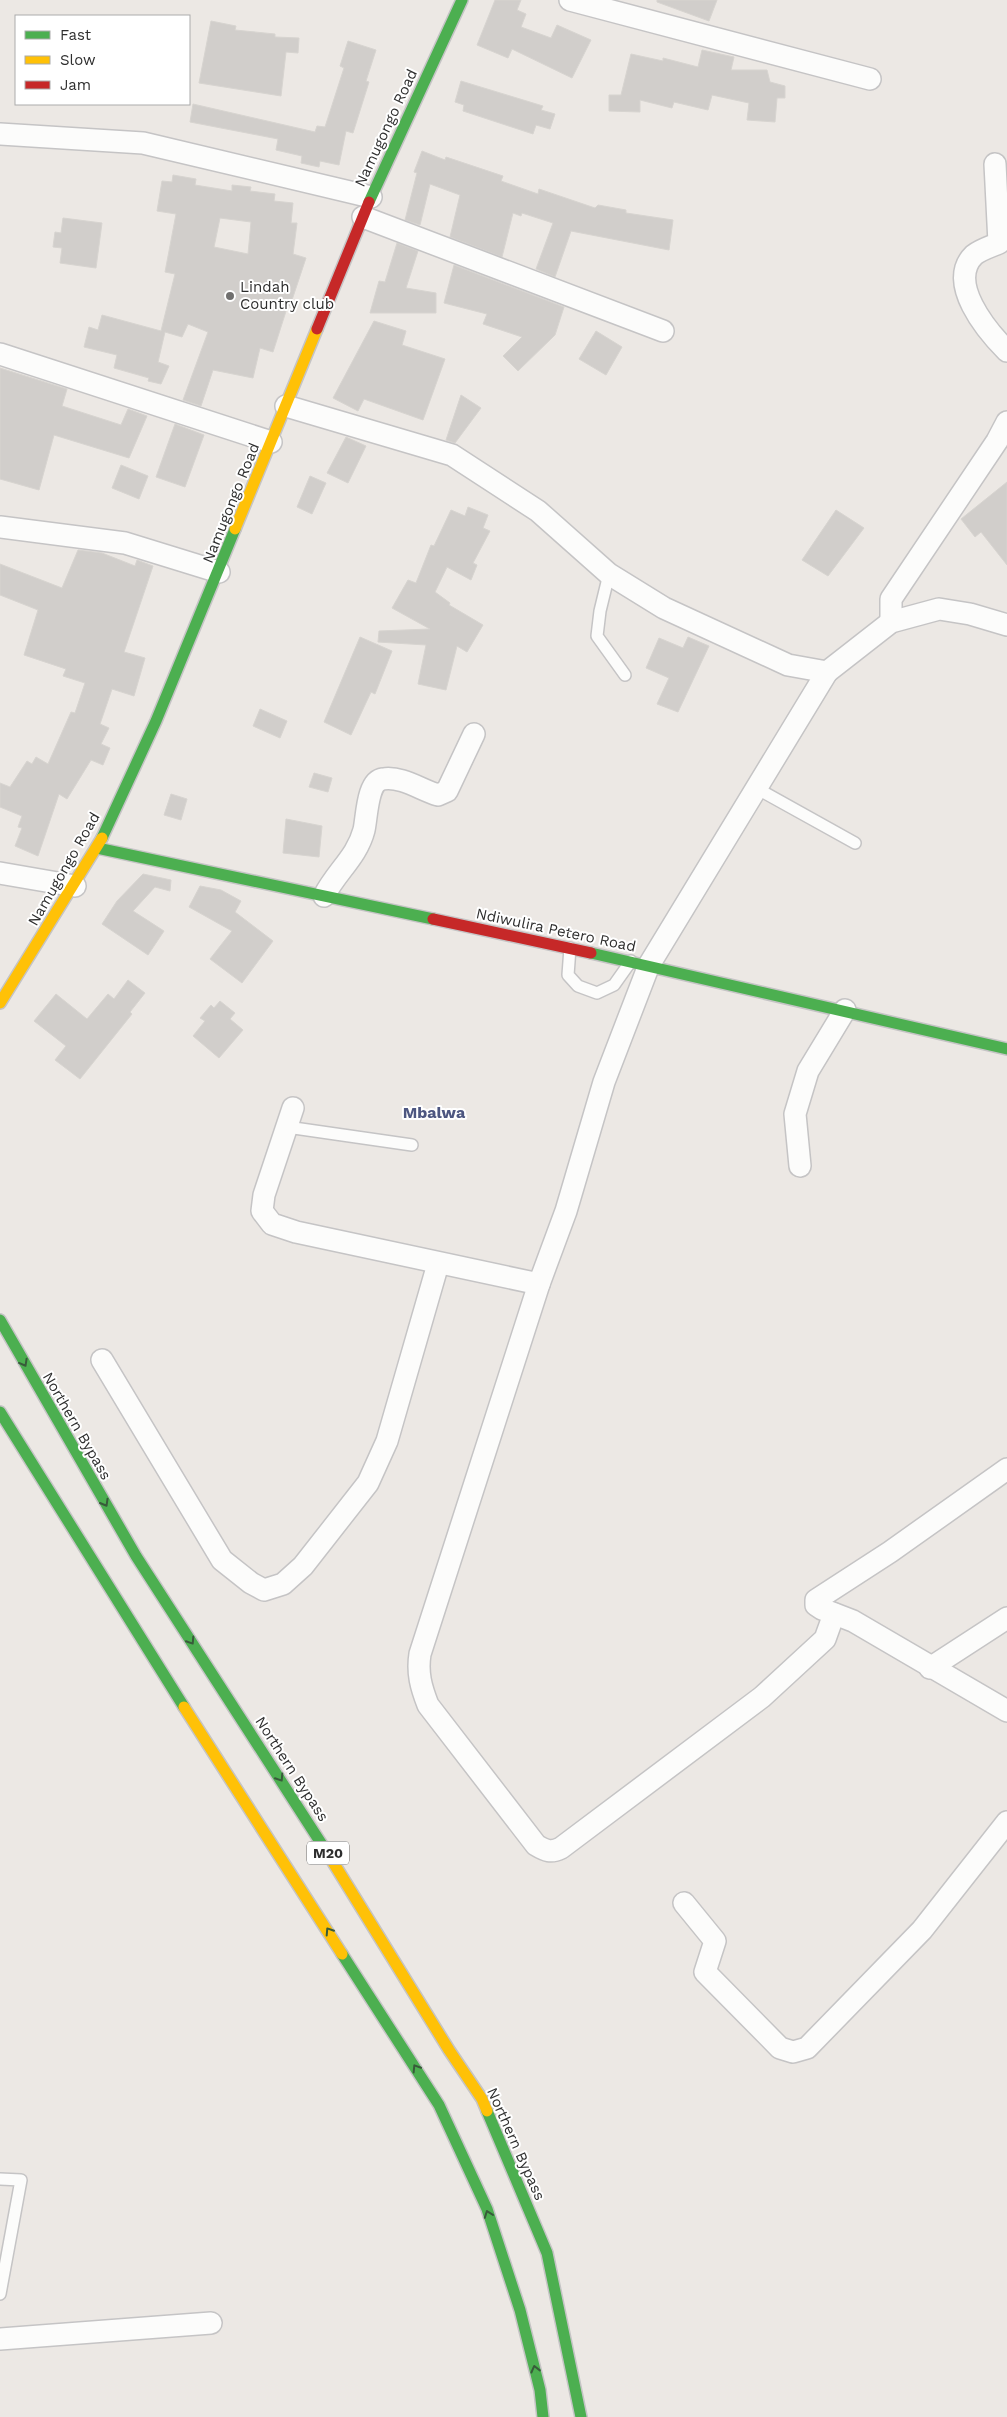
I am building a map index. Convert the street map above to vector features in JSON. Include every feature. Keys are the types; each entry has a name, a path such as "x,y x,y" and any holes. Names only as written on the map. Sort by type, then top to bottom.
{"main road":[{"name":"Namugongo Road","path":"0,1003 75,886 97,848 156,722 219,572 371,196 462,0"},
{"name":"Ndiwulira Petero Road","path":"97,848 640,963 1007,1049"},
{"name":"Northern Bypass","path":"0,1320 136,1556 309,1822 444,2042 482,2099 547,2253 581,2417"},
{"name":"M20","path":"0,1412 220,1765 367,1990 439,2105 487,2209 520,2310 540,2390 543,2417"}],"street":[{"path":"570,0 870,79"},
{"path":"0,134 143,143 371,196"},
{"path":"995,164 999,243 974,255 964,272 965,292 993,336 1007,351"},
{"path":"363,216 662,331"},
{"path":"0,354 272,442"},
{"path":"286,406 452,456 538,512 609,574 664,608 788,666 827,672"},
{"path":"891,622 891,599 997,441 1007,422"},
{"path":"0,527 125,543 219,572"},
{"path":"834,1614 825,1639 762,1697 554,1852 545,1851 536,1845 428,1705 421,1688 418,1669 423,1647 539,1284 566,1211 640,963 756,788 827,672 891,622 939,609 970,614 1007,625"},
{"path":"324,896 333,878 348,863 363,832 370,793 374,784 382,779 406,782 438,795 447,790 474,734"},
{"path":"0,873 75,886"},
{"path":"800,1166 795,1114 808,1072 845,1010"},
{"path":"290,1118 264,1195 262,1211 272,1224 296,1232 438,1264 539,1284"},
{"path":"102,1360 222,1560 251,1583 264,1590 283,1584 304,1566 368,1483 387,1441 438,1264"},
{"path":"1007,1469 890,1552 816,1600 816,1605 853,1621 930,1668 1007,1711"},
{"path":"930,1668 1007,1618"},
{"path":"684,1903 715,1941 705,1972 780,2048 793,2052 807,2048 922,1930 1007,1822"},
{"path":"0,2339 211,2323"}],"lane":[{"path":"609,574 600,610 597,636 625,675"},
{"path":"756,788 855,843"},
{"path":"570,948 568,975 578,986 598,993 614,985 640,963"},
{"path":"290,1118 412,1145"},
{"path":"0,2179 21,2180 0,2294"}],"building":[{"path":"495,0 521,0 517,10 526,14 521,27 551,38 557,25 591,40 572,78 512,49 508,58 477,45"},
{"path":"657,0 717,0 709,21 657,2"},
{"path":"211,21 236,26 235,30 275,34 275,37 299,38 298,53 286,52 281,96 199,83"},
{"path":"348,41 376,50 366,81 369,82 353,133 346,131 339,165 320,161 319,167 301,163 302,156 276,150 278,139 190,122 193,104 315,132 317,126 325,127 344,68 340,66"},
{"path":"702,50 734,57 731,70 767,70 770,82 785,86 785,98 777,98 775,122 747,120 749,103 712,95 708,110 674,102 672,108 640,100 640,112 609,111 609,95 621,95 631,54 663,61 663,58 698,67"},
{"path":"461,81 543,106 541,110 555,114 550,129 536,125 533,134 463,111 464,105 455,102"},
{"path":"422,151 445,160 446,157 503,176 501,181 538,194 539,189 595,208 598,205 626,210 626,213 673,220 669,250 571,231 555,277 536,269 553,223 522,213 521,216 513,213 502,257 450,237 460,195 430,184 420,225 405,220 417,173 414,172"},
{"path":"173,175 196,179 195,185 232,191 232,185 251,187 250,191 275,194 274,201 293,203 291,223 297,223 293,254 306,258 273,352 260,348 253,378 213,370 201,406 183,400 208,332 188,324 182,337 165,332 158,362 169,366 161,384 148,381 149,378 114,368 117,355 84,347 89,327 98,330 102,315 161,331 175,274 165,272 176,214 157,211 162,181 172,182","holes":["220,218 251,222 248,254 214,247"]},
{"path":"63,218 102,223 96,268 60,263 62,248 53,247 55,232 61,233"},
{"path":"397,243 418,251 406,288 436,293 436,313 370,313 379,281 385,282"},
{"path":"454,265 564,307 555,335 518,371 503,356 522,337 483,324 487,314 444,303"},
{"path":"374,321 406,331 402,345 445,359 423,420 364,399 358,411 333,398"},
{"path":"596,331 622,347 606,375 579,359"},
{"path":"0,368 67,389 62,406 121,425 128,409 147,416 129,458 54,435 39,490 0,479"},
{"path":"461,395 481,408 455,443 446,440"},
{"path":"175,424 204,435 185,487 156,477"},
{"path":"346,437 366,446 348,483 327,473"},
{"path":"121,465 148,476 139,499 112,488"},
{"path":"310,476 326,483 312,514 297,507"},
{"path":"1007,482 1007,565 981,532 975,537 961,519"},
{"path":"468,507 488,515 483,528 490,531 473,563 477,565 471,580 447,567 435,592 450,603 449,605 483,625 467,652 457,646 446,690 418,684 426,645 378,642 379,631 430,629 392,608 408,580 416,583 431,545 434,546 451,510 465,516"},
{"path":"836,510 864,528 828,576 802,560"},
{"path":"78,550 102,553 135,566 137,560 153,566 124,652 145,658 134,696 112,689 100,724 109,728 101,744 110,748 103,765 91,760 67,799 59,794 38,856 15,846 22,828 18,827 22,816 0,807 0,783 10,787 27,761 32,764 36,757 48,764 71,712 75,713 85,683 63,676 66,669 24,655 38,610 0,595 0,564 62,588"},
{"path":"360,637 392,651 375,694 371,692 351,735 324,722"},
{"path":"688,637 709,646 678,712 657,704 669,678 646,668 659,638 683,648"},
{"path":"260,709 287,721 280,738 253,726"},
{"path":"314,773 332,778 328,792 309,787"},
{"path":"171,794 187,799 181,820 164,815"},
{"path":"286,819 322,826 319,857 283,853"},
{"path":"143,874 171,880 170,891 155,887 133,911 164,931 148,955 102,924 117,901"},
{"path":"200,886 221,890 241,901 235,912 273,941 242,983 210,959 232,931 189,907"},
{"path":"128,980 145,993 130,1012 132,1014 80,1079 55,1060 66,1046 34,1021 56,994 87,1019 108,994 114,999"},
{"path":"220,1001 235,1013 230,1019 243,1030 219,1058 193,1036 205,1021 200,1018 211,1005 214,1008"}],"traffic: fast":[{"path":"369,202 462,0"},
{"path":"102,838 156,721 235,529"},
{"path":"97,848 433,919"},
{"path":"591,953 1007,1049"},
{"path":"0,1320 136,1556 328,1854"},
{"path":"0,1412 184,1707"},
{"path":"342,1954 439,2105 487,2209 520,2310 540,2390 543,2417"},
{"path":"487,2111 547,2253 581,2417"}],"traffic: slow":[{"path":"235,529 317,329"},
{"path":"0,1003 102,838"},
{"path":"184,1707 342,1954"},
{"path":"328,1854 449,2050 482,2099 487,2111"}],"traffic: jam":[{"path":"317,329 369,202"},
{"path":"433,919 591,953"}],"place":[{"name":"Lindah Country club","path":"230,296"}],"district":[{"name":"Mbalwa","path":"434,1112"}]}
